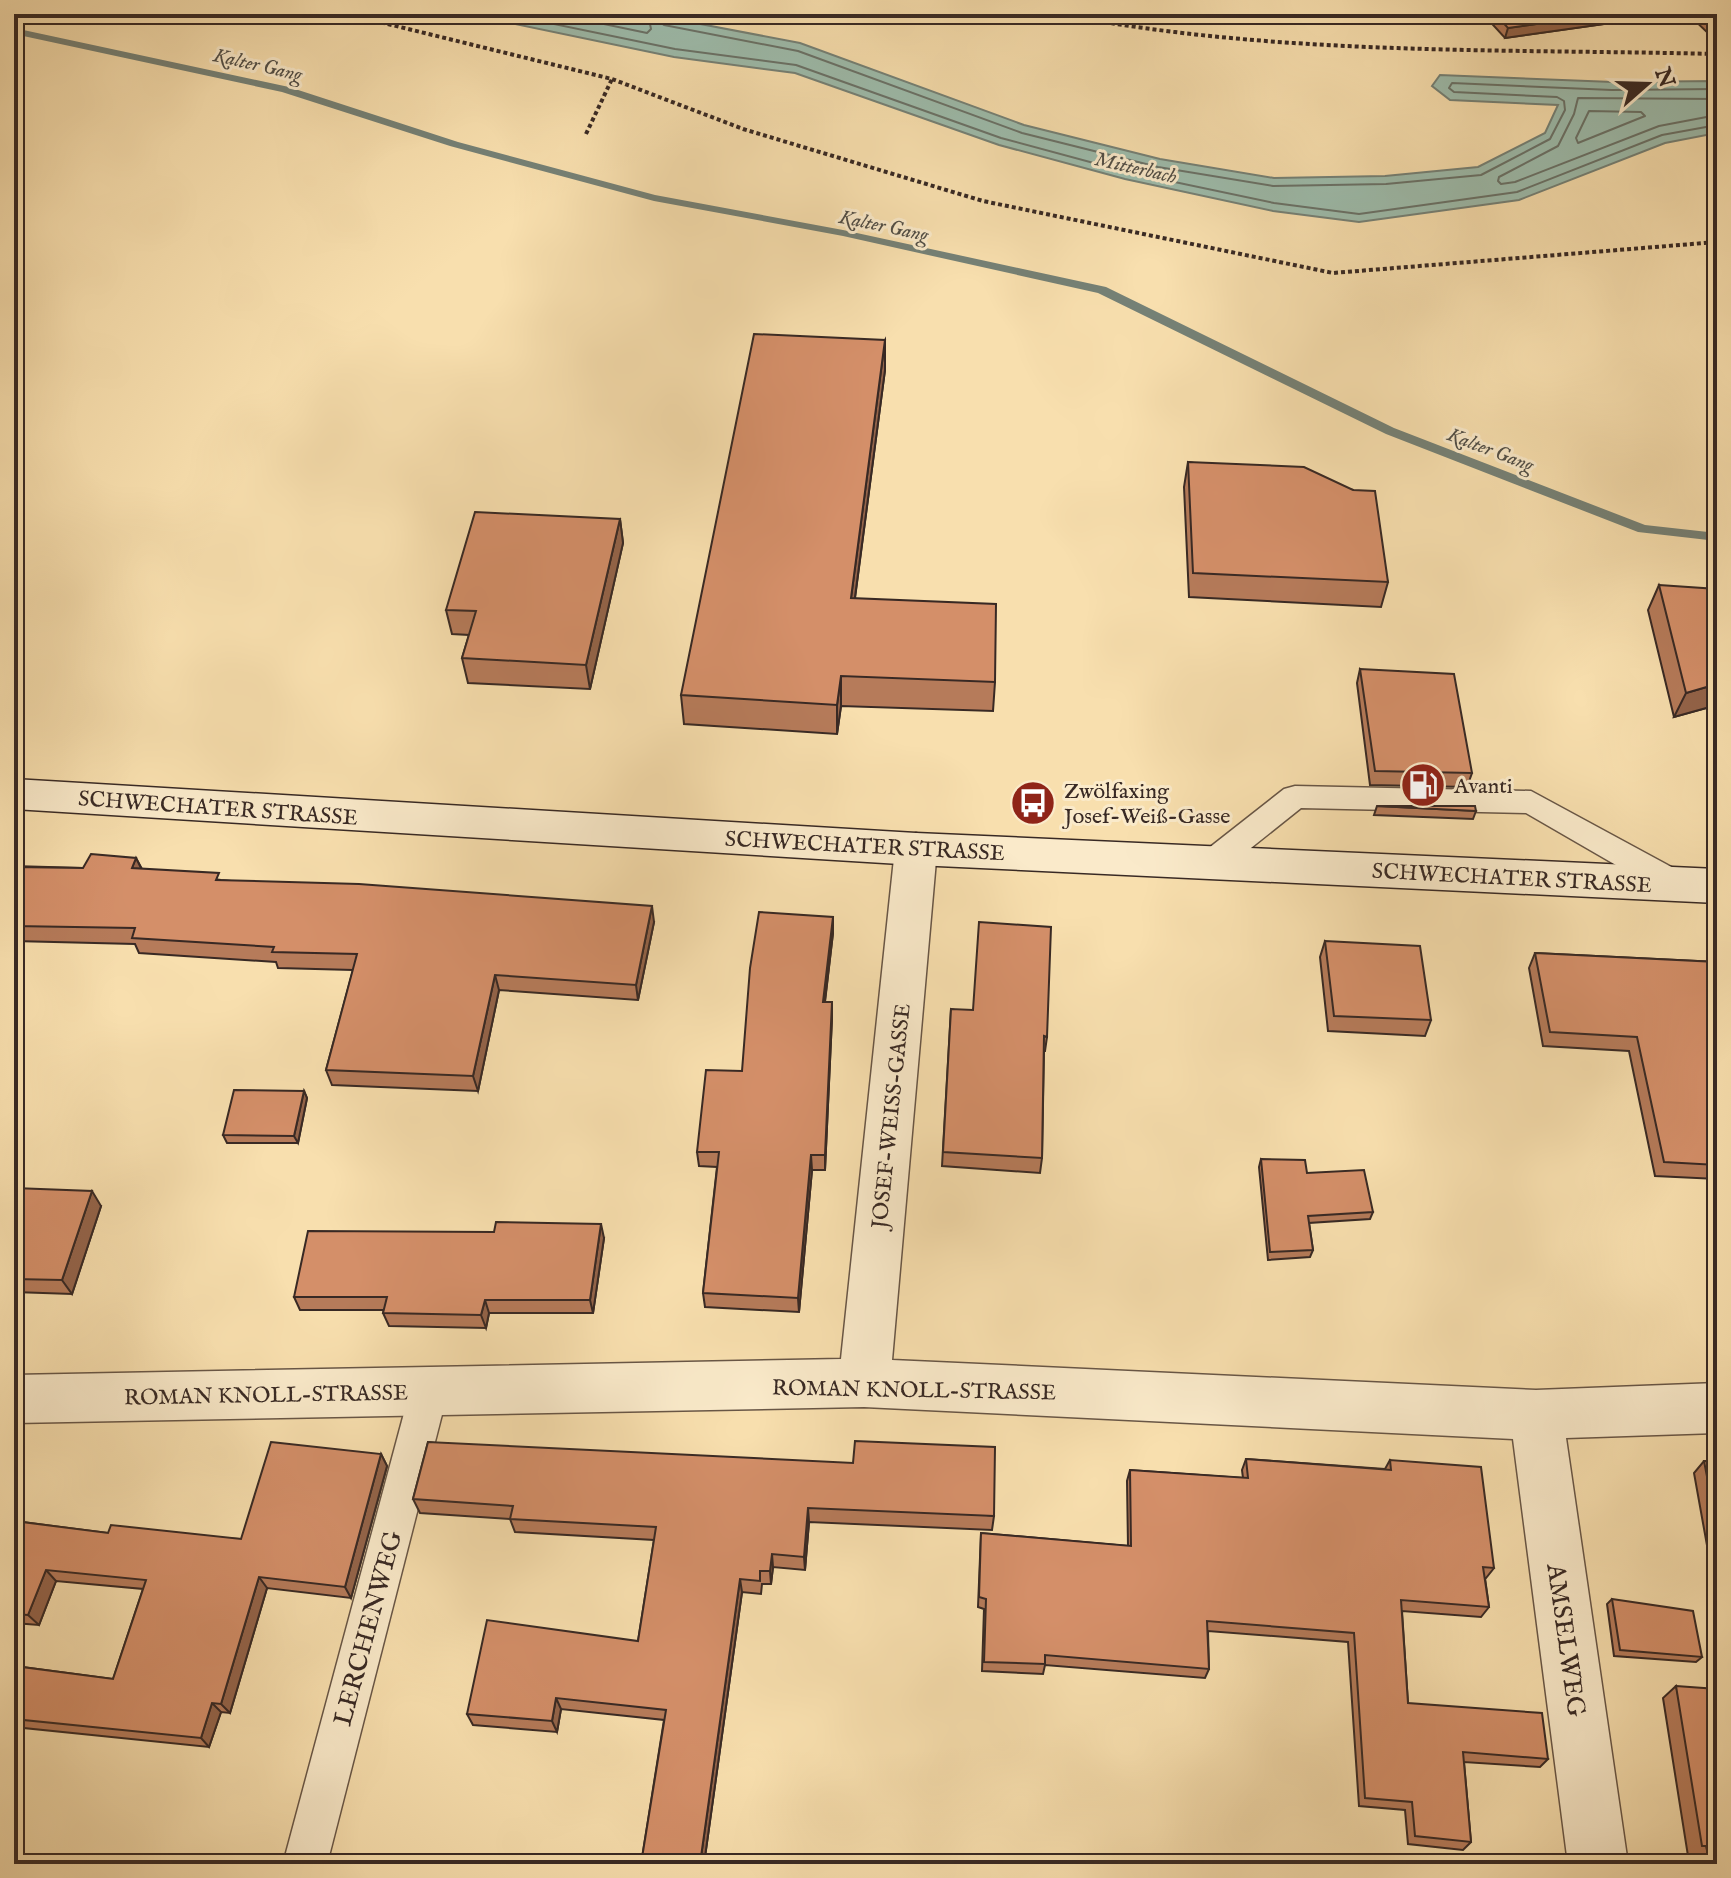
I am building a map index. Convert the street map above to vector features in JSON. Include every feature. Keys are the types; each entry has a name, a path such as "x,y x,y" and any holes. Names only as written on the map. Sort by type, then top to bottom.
{"street":[{"name":"SCHWECHATER STRASSE","path":"14,794 916,849 1697,886"},
{"name":"JOSEF-WEISS-GASSE","path":"864,1383 916,849"},
{"name":"ROMAN KNOLL-STRASSE","path":"14,1399 864,1383 1536,1415 1717,1408"},
{"name":"AMSELWEG","path":"1536,1415 1598,1864"}],"lane":[{"path":"885,14 1068,15"},
{"path":"1211,863 1295,797 1531,802 1697,886"},
{"name":"LERCHENWEG","path":"305,1864 429,1391"}],"path":[{"path":"347,14 612,79 743,129 983,201 1333,273 1717,242"},
{"path":"1068,15 1159,31 1323,44 1717,54"},
{"path":"586,134 612,79"}],"water":[{"name":"Mitterbach","path":"467,14 648,14 800,43 1024,125 1160,159 1274,178 1385,176 1478,167 1545,133 1558,105 1450,100 1432,86 1440,75 1613,82 1717,81 1717,133 1665,143 1519,200 1359,222 1273,211 1125,179 999,145 795,73 674,57"}],"building":[{"path":"1495,14 1607,14 1508,28"},
{"path":"1702,14 1717,14 1717,27 1716,27"},
{"path":"754,334 885,340 851,598 996,604 995,682 841,676 837,705 681,695"},
{"path":"1188,462 1304,467 1353,490 1375,491 1388,582 1193,573"},
{"path":"475,512 620,519 586,665 462,658 476,611 446,610"},
{"path":"1659,585 1717,589 1717,684 1686,693"},
{"path":"1360,669 1454,674 1472,773 1375,771"},
{"path":"1377,806 1475,806 1476,811"},
{"path":"91,854 136,858 132,868 219,873 216,880 359,884 652,906 636,985 495,975 473,1076 326,1070 357,954 272,952 274,947 132,938 135,928 14,926 14,867 83,868"},
{"path":"759,912 833,917 823,1002 832,1002 825,1155 811,1155 798,1298 703,1293 719,1152 697,1152 706,1070 742,1071 750,968"},
{"path":"979,922 1051,927 1047,1037 1044,1036 1042,1158 943,1152 951,1009 973,1010"},
{"path":"1325,941 1420,946 1431,1020 1334,1016"},
{"path":"1535,953 1717,962 1717,1165 1664,1162 1637,1037 1550,1032"},
{"path":"234,1090 304,1091 294,1136 223,1135"},
{"path":"1261,1159 1305,1160 1307,1173 1364,1170 1373,1212 1308,1216 1313,1250 1270,1252"},
{"path":"14,1188 92,1191 62,1280 14,1279"},
{"path":"496,1222 601,1224 590,1300 485,1300 481,1315 383,1313 387,1297 294,1297 308,1231 494,1232"},
{"path":"855,1441 995,1447 994,1516 808,1508 804,1557 772,1554 770,1571 760,1571 760,1581 740,1579 700,1864 641,1864 666,1710 556,1698 552,1721 467,1714 487,1620 638,1641 656,1527 510,1519 513,1506 413,1499 428,1442 853,1463"},
{"path":"271,1442 381,1454 345,1587 259,1577 221,1704 212,1703 201,1738 14,1719 14,1666 113,1679 146,1580 46,1570 28,1615 14,1614 14,1521 108,1533 111,1525 241,1539"},
{"path":"1246,1459 1391,1470 1390,1460 1481,1467 1494,1568 1483,1567 1489,1607 1401,1600 1408,1703 1542,1713 1548,1759 1463,1752 1471,1842 1415,1836 1412,1802 1365,1798 1354,1633 1207,1621 1209,1669 1045,1655 1045,1664 984,1662 986,1599 979,1597 981,1533 1131,1546 1130,1470 1248,1478"},
{"path":"1704,1461 1717,1462 1717,1528"},
{"path":"1612,1599 1693,1611 1702,1657 1620,1650"},
{"path":"1676,1686 1717,1689 1717,1864 1710,1864 1706,1846 1702,1846"}],"waterway":[{"name":"Kalter Gang","path":"14,31 285,89 454,144 654,198 843,233 1102,290 1390,431 1643,529 1717,537"}],"place":[{"name":"Avanti","path":"1423,785"},
{"name":"Zwölfaxing Josef-Weiß-Gasse","path":"1033,803"}]}
